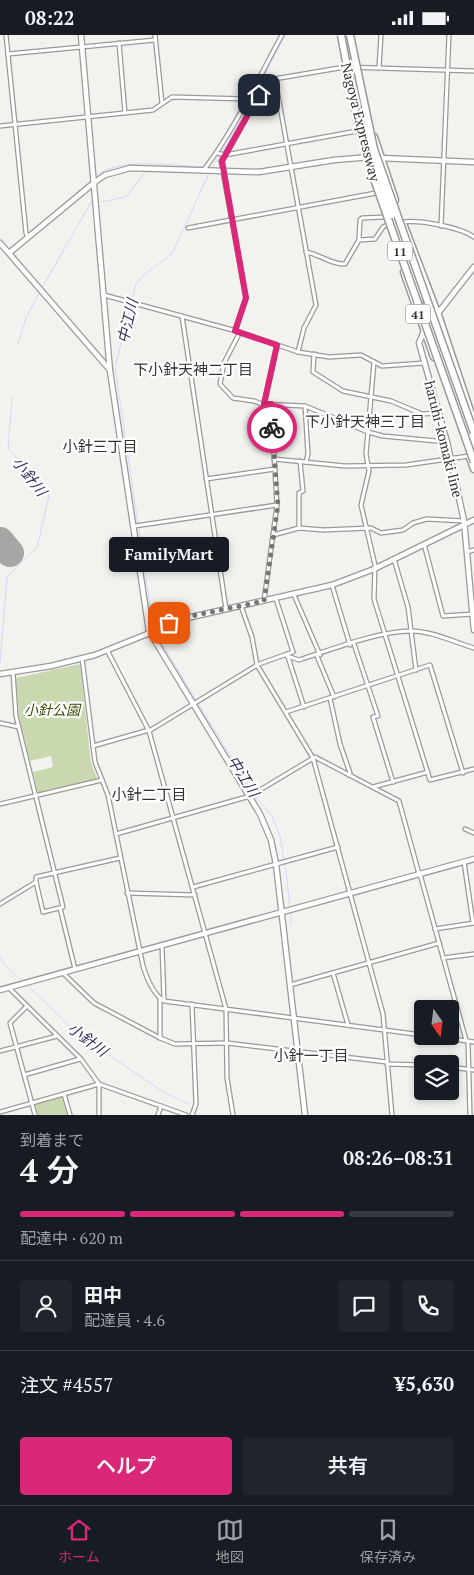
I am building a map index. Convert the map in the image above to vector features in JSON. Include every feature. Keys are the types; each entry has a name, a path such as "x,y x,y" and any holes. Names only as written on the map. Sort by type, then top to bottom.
{"highway":[{"name":"41","path":"345,36 359,67 374,137 438,315 474,424"},
{"name":"41","path":"345,36 344,67 357,131 387,225 474,469"},
{"name":"Nagoya Expressway","path":"345,36 365,151 474,462"},
{"name":"Nagoya Expressway","path":"345,36 374,149 474,433"},
{"path":"434,323 433,328 474,445"}],"street":[{"path":"6,35 27,236"},
{"path":"81,35 110,371 135,526 149,631 251,796 268,831 278,864 305,1115"},
{"path":"204,171 217,153 248,99 282,35"},
{"path":"379,67 380,35"},
{"path":"441,226 449,35"},
{"path":"8,54 119,43 155,37 162,103"},
{"path":"119,43 125,113"},
{"path":"235,331 246,298 222,172 222,161 268,78 275,79 344,67 474,71"},
{"path":"275,79 316,305 304,328 298,352"},
{"path":"0,126 153,110 172,97 248,99"},
{"path":"217,153 224,155 357,131"},
{"path":"9,253 95,181 112,172 130,168 259,173 334,159 365,157 474,162"},
{"path":"188,228 376,193"},
{"path":"306,252 318,254 337,264 345,264 359,240 362,218 385,217"},
{"path":"403,222 441,226 474,237"},
{"path":"359,240 376,239 383,227 387,225"},
{"path":"0,243 110,371"},
{"path":"424,331 474,267"},
{"path":"104,295 240,332 298,352 329,357 361,355 382,366 424,363"},
{"path":"182,316 226,609"},
{"name":"haruhi-komaki line","path":"424,331 419,343 447,442 464,523 474,630"},
{"path":"240,332 224,363 220,384 233,399 264,404 305,406 368,432 383,436 447,442"},
{"path":"264,404 277,345"},
{"path":"314,355 313,372 319,377 329,380 343,391 391,401 422,414 439,413"},
{"path":"374,362 368,432 368,471 361,505 375,565 374,599 430,780 474,769"},
{"path":"264,601 278,505 271,404"},
{"path":"305,406 308,454 306,462"},
{"path":"274,459 367,465 419,464 470,456"},
{"path":"300,461 303,491 299,493 300,528"},
{"path":"206,479 275,469"},
{"path":"135,526 278,505"},
{"path":"273,535 300,528 323,531 366,528 381,533 403,530 413,523 427,519 464,523"},
{"path":"0,674 82,658 107,650 149,631 187,617 276,599 332,585 374,569 464,523 474,520"},
{"path":"424,544 443,616 473,614"},
{"path":"467,552 474,550"},
{"path":"394,559 408,607 416,670"},
{"path":"332,585 378,716 373,717 393,782"},
{"path":"294,595 318,655 332,698 340,744 350,773 349,775"},
{"path":"93,746 149,730 257,665 293,652 276,599"},
{"path":"241,606 252,637 257,665 313,758 383,1014 392,1115"},
{"path":"287,655 299,660 385,634 411,631 434,635 474,648"},
{"path":"107,650 149,730 206,934 226,1009 227,1078 233,1115"},
{"path":"287,655 304,707"},
{"path":"82,658 95,762 108,795 145,975 160,998 164,1001 414,1034"},
{"path":"286,713 430,665 463,773"},
{"path":"13,672 19,727 37,796 55,873 63,907 44,912 36,877 55,873 120,859"},
{"path":"0,723 19,727"},
{"path":"313,758 399,801 467,1041 470,1115"},
{"path":"116,834 251,796 313,758"},
{"path":"373,787 428,772"},
{"path":"0,804 102,780"},
{"path":"465,829 474,833"},
{"path":"193,887 338,847"},
{"path":"0,991 474,859"},
{"path":"435,929 473,923 464,862"},
{"path":"0,904 36,882"},
{"path":"127,893 195,895"},
{"path":"60,908 75,970"},
{"path":"290,985 439,943"},
{"path":"162,946 164,1001"},
{"path":"444,958 474,954"},
{"path":"63,973 94,1003 175,1044 227,1043 297,1050 387,1063 414,1065"},
{"path":"333,973 348,1025"},
{"path":"9,988 81,1059 99,1084 100,1115"},
{"path":"160,998 160,1038"},
{"path":"192,1004 192,1043 196,1104 192,1115"},
{"path":"27,1006 10,1023 35,1115"},
{"path":"0,1051 58,1036"},
{"path":"459,1040 474,1042"},
{"path":"24,1075 81,1059"},
{"path":"459,1068 474,1070"},
{"path":"0,1112 99,1084 186,1115"},
{"path":"64,1094 70,1115"},
{"path":"158,1115 161,1106"}],"green space":[{"name":"小針公園","path":"80,664 91,763 97,778 38,793 33,772 53,767 51,756 30,761 19,716 16,678"},
{"path":"62,1097 67,1115 38,1115 35,1105"}],"waterway":[{"name":"中江川","path":"212,168 248,108 285,35"},
{"name":"小針川","path":"94,177 117,166 132,164 205,167"},
{"name":"中江川","path":"152,619 115,367 136,284 146,273 172,254 210,171"},
{"name":"小針川","path":"100,202 126,197 145,172"},
{"path":"11,249 91,180"},
{"name":"小針川","path":"42,288 90,204 93,203"},
{"path":"0,249 6,252"},
{"name":"小針川","path":"18,344 26,318 40,291"},
{"name":"小針川","path":"0,663 7,577 37,548 49,496 8,448 12,398"},
{"name":"中江川","path":"160,640 196,700"},
{"name":"中江川","path":"198,703 255,796 272,816 280,836 284,860"},
{"name":"中江川","path":"285,864 290,907"},
{"name":"中江川","path":"291,911 291,925"},
{"name":"小針川","path":"0,956 4,964 22,981"},
{"name":"小針川","path":"27,985 76,1032 163,1092 189,1104"}],"runway":[{"path":"0,541 10,553"}],"way so far":[{"path":"169,623 187,617 264,601 278,505 272,428"}],"place":[{"name":"FamilyMart","path":"169,623"}],"district":[{"name":"下小針天神二丁目","path":"193,369"},
{"name":"下小針天神三丁目","path":"365,421"},
{"name":"小針三丁目","path":"100,446"},
{"name":"小針二丁目","path":"149,794"},
{"name":"小針一丁目","path":"311,1055"}],"route":[{"path":"259,95 222,161 222,172 246,298 235,331 277,345 264,404 271,404 272,428"}]}
